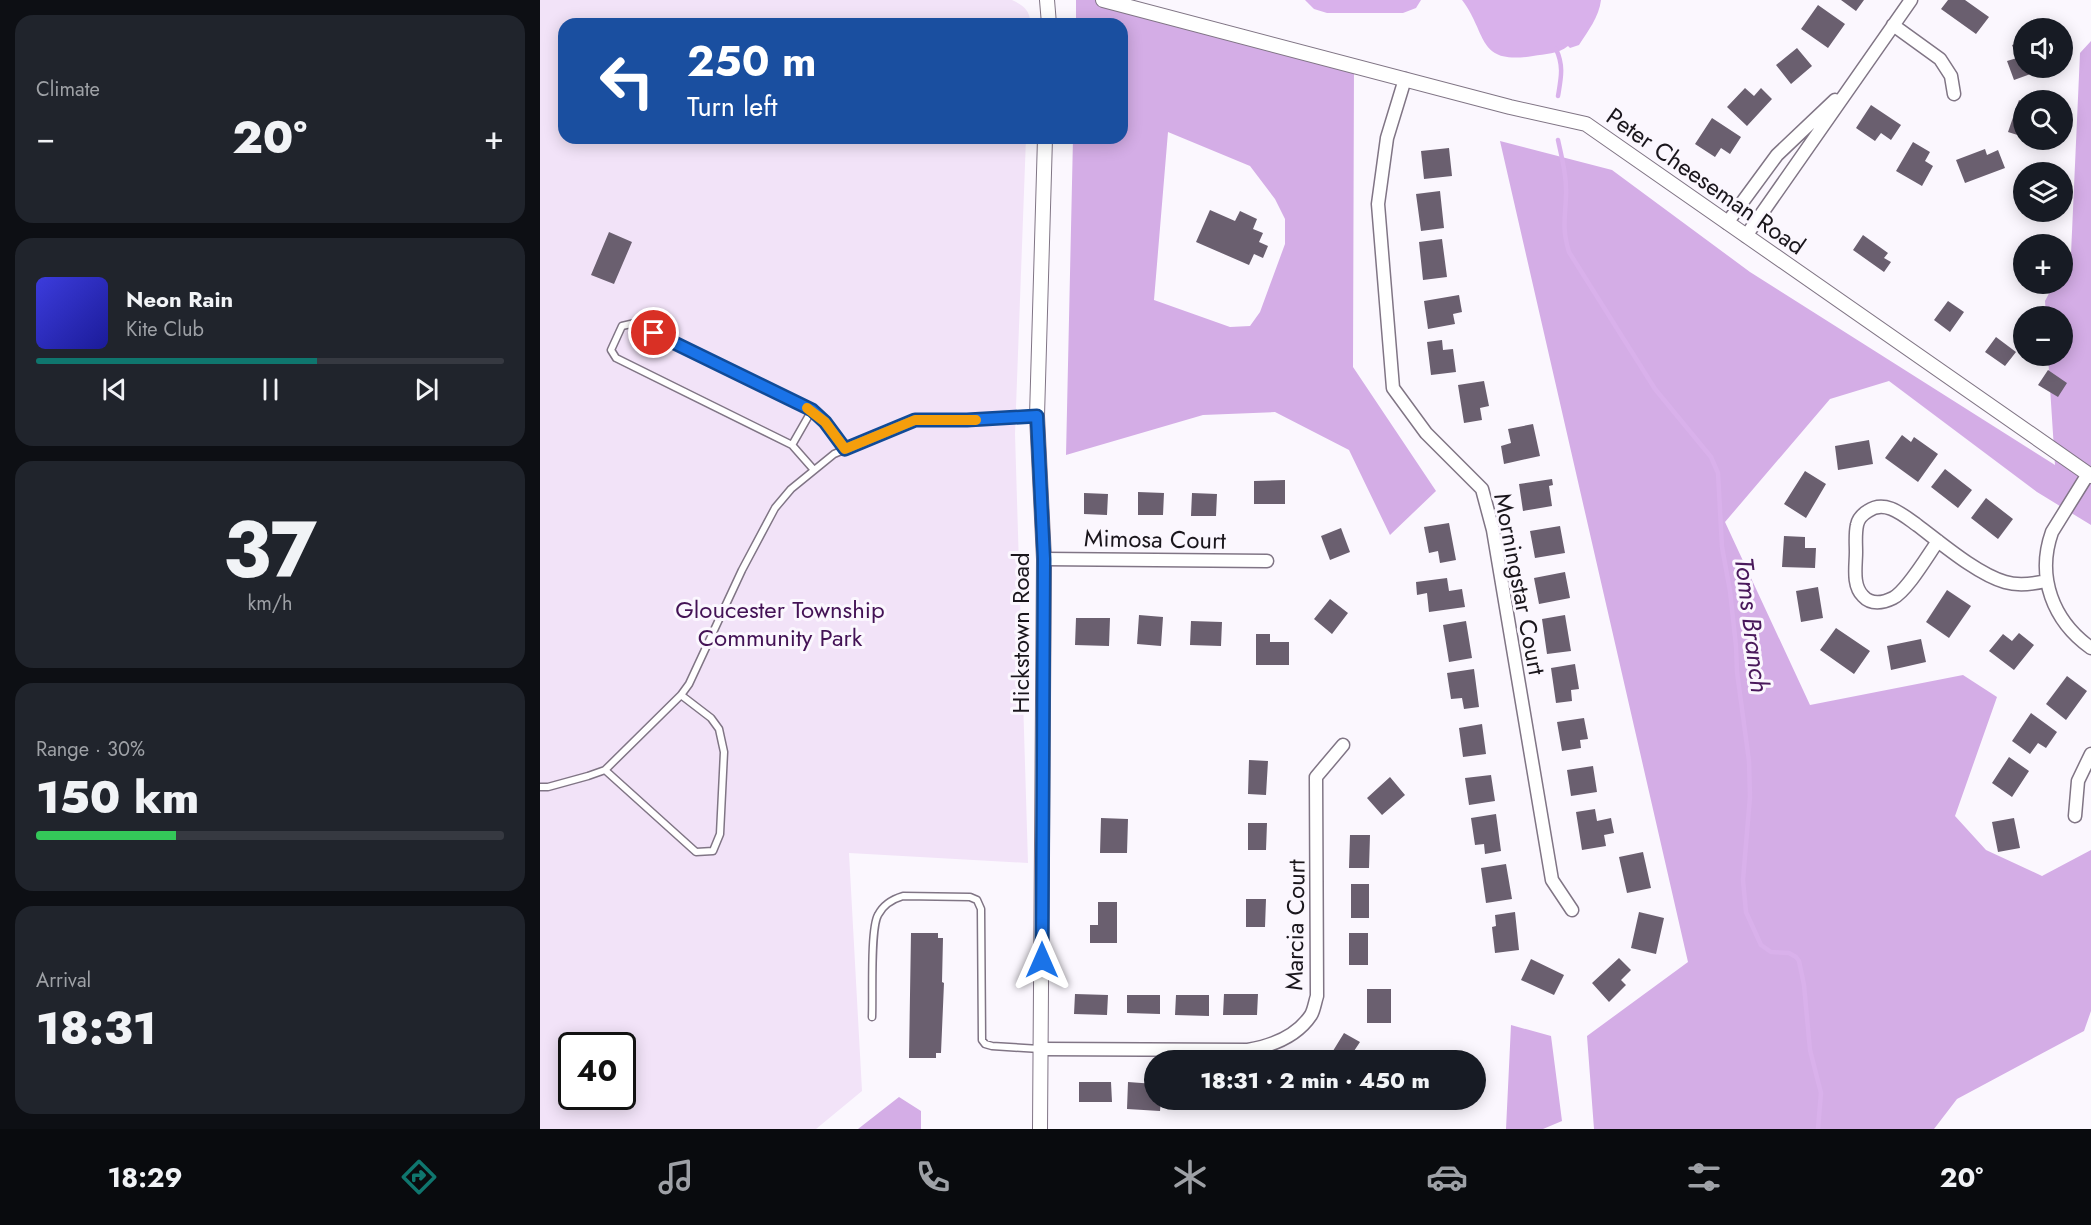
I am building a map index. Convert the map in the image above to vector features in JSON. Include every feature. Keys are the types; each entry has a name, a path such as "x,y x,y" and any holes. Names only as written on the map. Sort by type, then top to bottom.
{"street":[{"path":"1047,0 1048,18"},
{"name":"Peter Cheeseman Road","path":"1103,0 1510,107 1586,124 2089,475"},
{"path":"1746,236 1911,0"},
{"path":"1893,25 1940,59 1951,76 1954,94"},
{"path":"1727,223 1777,155 1860,73"},
{"name":"Morningstar Court","path":"1405,79 1387,138 1378,204 1393,388 1426,433 1482,489 1492,531 1552,879 1572,910"},
{"name":"Hickstown Road","path":"1040,1129 1044,559 1037,416 1046,144"},
{"path":"2089,475 2052,532 2045,560 2046,581 2052,600 2061,617 2091,648"},
{"path":"1938,541 1898,594 1886,601 1874,602 1863,597 1856,580 1856,531 1859,519 1866,512 1878,507 1893,509 1998,580 2023,584 2046,581"},
{"name":"Mimosa Court","path":"1044,559 1267,561"},
{"name":"Marcia Court","path":"1041,1049 1248,1050 1267,1046 1302,1025 1312,1014 1317,996 1316,777 1343,745"},
{"path":"2074,816 2078,781 2091,754"}],"lane":[{"path":"814,470 792,445 616,358 611,350 622,326 635,323 812,410 825,422 845,449"},
{"path":"792,445 812,410"},
{"path":"540,787 548,787 605,770 681,695 689,684 748,559 775,508 791,489 834,454 915,420 1037,416"},
{"path":"605,770 696,852 713,851 720,834 721,822 724,752 720,729 711,718 681,695"},
{"path":"872,1017 874,923 883,907 903,896 969,897 977,900 981,909 982,1040 985,1044 992,1046 1041,1049"}],"green space":[{"name":"Gloucester Township Community Park","path":"540,0 1012,0 1026,9 1029,15 1029,18 558,18 558,144 1026,144 1015,434 1028,863 849,853 862,1091 816,1129 540,1129"}],"shaded area":[{"path":"1076,0 1103,0 1354,65 1353,367 1436,491 1390,535 1349,450 1275,412 1203,415 1066,455 1073,144 1128,144 1128,18 1076,18","holes":["1168,132 1250,166 1275,199 1285,219 1285,244 1260,312 1250,326 1230,327 1154,300"]},
{"path":"1305,0 1421,0 1416,8 1403,13 1327,13 1314,9"},
{"path":"1462,0 1601,0 1596,18 1579,45 1570,48 1568,46 1551,53 1515,58 1502,56 1492,51"},
{"path":"2091,41 2091,525 2037,492 1889,381 1830,399 1725,522 1810,705 1963,675 1997,697 1955,816 1986,850 2042,876 2091,850 2091,1011 2084,1031 1957,1099 1934,1129 1594,1129 1587,1036 1688,962 1500,141 1612,170 1750,272 2055,465 2049,366 2073,366 2073,306 2045,306 2045,301 2049,294 2073,294 2072,234 2080,53"},
{"path":"1511,1025 1551,1036 1562,1121 1543,1129 1506,1129"},
{"path":"899,1097 921,1111 921,1129 858,1129"}],"building":[{"path":"1841,0 1864,0 1856,11"},
{"path":"1948,0 1965,0 1989,17 1976,34 1941,9"},
{"path":"1818,5 1845,24 1828,48 1801,29"},
{"path":"1797,48 1812,66 1791,84 1776,65"},
{"path":"2013,59 2013,77 2007,61"},
{"path":"1745,88 1754,96 1761,88 1772,99 1747,126 1727,107"},
{"path":"1871,105 1901,125 1891,140 1881,133 1875,141 1856,128"},
{"path":"2013,117 2013,134 2008,132"},
{"path":"1712,118 1741,137 1730,154 1721,148 1715,157 1695,144"},
{"path":"1913,142 1930,152 1925,161 1933,166 1922,186 1896,171"},
{"path":"1449,148 1452,176 1424,179 1421,151"},
{"path":"1985,149 1987,155 1998,150 2005,168 1965,183 1956,160"},
{"path":"1440,191 1444,228 1421,231 1416,194"},
{"path":"1210,210 1235,221 1240,211 1257,219 1253,229 1263,233 1259,242 1268,246 1263,258 1254,254 1249,265 1196,242"},
{"path":"609,232 632,242 614,284 591,275"},
{"path":"1863,235 1888,253 1884,258 1891,262 1884,272 1853,250"},
{"path":"1442,239 1447,277 1423,280 1419,242"},
{"path":"1459,295 1462,312 1453,314 1455,324 1428,329 1424,301"},
{"path":"1948,301 1964,312 1950,332 1934,320"},
{"path":"1996,337 2013,350 2013,356 2005,366 1985,352"},
{"path":"1442,340 1443,350 1453,349 1456,372 1431,375 1427,342"},
{"path":"2048,370 2067,383 2058,397 2038,385"},
{"path":"1484,381 1489,406 1480,408 1482,420 1464,423 1458,385"},
{"path":"1533,424 1540,456 1504,464 1501,446 1511,443 1508,429"},
{"path":"1902,435 1911,442 1914,437 1938,454 1918,482 1885,458"},
{"path":"1869,440 1873,464 1838,470 1835,446"},
{"path":"1945,469 1972,490 1958,508 1931,487"},
{"path":"1805,471 1826,484 1806,518 1784,504"},
{"path":"1552,479 1553,485 1549,486 1552,506 1523,511 1519,484"},
{"path":"1285,480 1285,504 1254,504 1254,481"},
{"path":"1138,492 1164,493 1163,515 1138,515"},
{"path":"1084,493 1108,494 1107,515 1084,514"},
{"path":"1192,493 1217,494 1216,516 1191,516"},
{"path":"1986,498 2013,519 1998,539 1971,518"},
{"path":"1449,523 1456,560 1440,563 1438,551 1429,553 1424,527"},
{"path":"1560,526 1565,553 1535,558 1530,531"},
{"path":"1341,528 1350,552 1330,560 1321,536"},
{"path":"1784,536 1805,537 1805,548 1816,548 1815,568 1782,567"},
{"path":"1565,572 1570,598 1539,604 1534,578"},
{"path":"1447,578 1449,591 1462,589 1465,607 1429,612 1427,593 1417,595 1416,582"},
{"path":"1818,587 1823,618 1801,622 1796,591"},
{"path":"1947,590 1971,606 1949,638 1926,622"},
{"path":"1330,599 1348,613 1332,634 1314,619"},
{"path":"1139,615 1163,617 1161,646 1137,644"},
{"path":"1565,615 1571,651 1547,654 1542,619"},
{"path":"1076,618 1110,618 1109,646 1075,645"},
{"path":"1191,621 1222,622 1221,646 1190,645"},
{"path":"1466,621 1472,658 1449,662 1443,625"},
{"path":"1836,628 1870,651 1854,674 1820,650"},
{"path":"2019,633 2034,645 2014,670 1989,651 2003,634 2012,641"},
{"path":"1256,634 1270,634 1270,642 1289,642 1289,665 1256,665"},
{"path":"1921,639 1926,662 1891,670 1887,646"},
{"path":"1575,664 1579,689 1571,690 1572,701 1556,703 1551,668"},
{"path":"1474,669 1479,707 1464,709 1462,698 1451,699 1447,673"},
{"path":"2067,676 2087,691 2066,720 2046,704"},
{"path":"2031,713 2057,732 2046,748 2038,743 2030,754 2012,741"},
{"path":"1584,718 1588,739 1580,740 1581,748 1562,751 1557,722"},
{"path":"1482,724 1486,754 1463,757 1459,728"},
{"path":"2009,757 2029,771 2012,797 1992,783"},
{"path":"1249,760 1268,761 1266,795 1248,794"},
{"path":"1593,766 1597,792 1571,796 1567,770"},
{"path":"1491,775 1495,801 1469,805 1465,778"},
{"path":"1390,777 1405,795 1382,815 1367,798"},
{"path":"1595,809 1597,821 1611,818 1614,833 1604,835 1606,846 1582,850 1576,812"},
{"path":"1496,814 1501,851 1485,854 1484,844 1475,845 1471,818"},
{"path":"1101,818 1128,819 1127,853 1100,853"},
{"path":"2014,818 2020,848 1998,852 1992,822"},
{"path":"1248,823 1267,823 1266,850 1248,850"},
{"path":"1350,835 1370,835 1369,868 1349,868"},
{"path":"1643,852 1651,888 1627,893 1619,857"},
{"path":"1506,864 1512,899 1486,903 1481,868"},
{"path":"1351,884 1369,884 1369,918 1351,918"},
{"path":"1246,899 1266,899 1265,927 1246,927"},
{"path":"1098,902 1117,902 1117,943 1090,943 1090,925 1098,925"},
{"path":"1515,912 1519,950 1495,953 1492,927 1496,926 1495,915"},
{"path":"1639,912 1664,918 1656,954 1631,948"},
{"path":"911,933 938,933 938,938 943,938 941,1053 936,1053 936,1058 909,1058"},
{"path":"1349,933 1368,933 1368,965 1349,965"},
{"path":"1619,958 1631,970 1621,980 1626,985 1609,1002 1592,983"},
{"path":"1531,959 1564,975 1554,995 1521,980"},
{"path":"1367,989 1391,989 1391,1023 1367,1023"},
{"path":"1075,994 1108,995 1107,1015 1074,1014"},
{"path":"1224,994 1258,994 1257,1015 1223,1015"},
{"path":"1127,995 1160,995 1160,1014 1127,1013"},
{"path":"1176,995 1209,995 1209,1016 1175,1015"},
{"path":"1344,1033 1360,1042 1355,1050 1334,1050"},
{"path":"1079,1082 1111,1082 1112,1102 1079,1102"},
{"path":"1128,1082 1144,1083 1144,1110 1160,1110 1160,1111 1127,1109"}],"waterway":[{"name":"Toms Branch","path":"1556,49 1561,67 1558,96"},
{"name":"Toms Branch","path":"1558,140 1566,182 1565,231 1569,252 1655,389 1711,457 1718,473 1722,547 1730,591 1737,672 1749,761 1750,797 1743,880 1746,912 1761,945 1771,952 1789,953 1799,961 1804,985 1810,1050 1821,1093 1818,1129"}],"slow traffic":[{"path":"807,408 825,422 845,449 915,420 976,420"}],"route":[{"path":"654,333 812,410 825,422 845,449 915,420 1037,416 1044,559 1042,960"}]}
